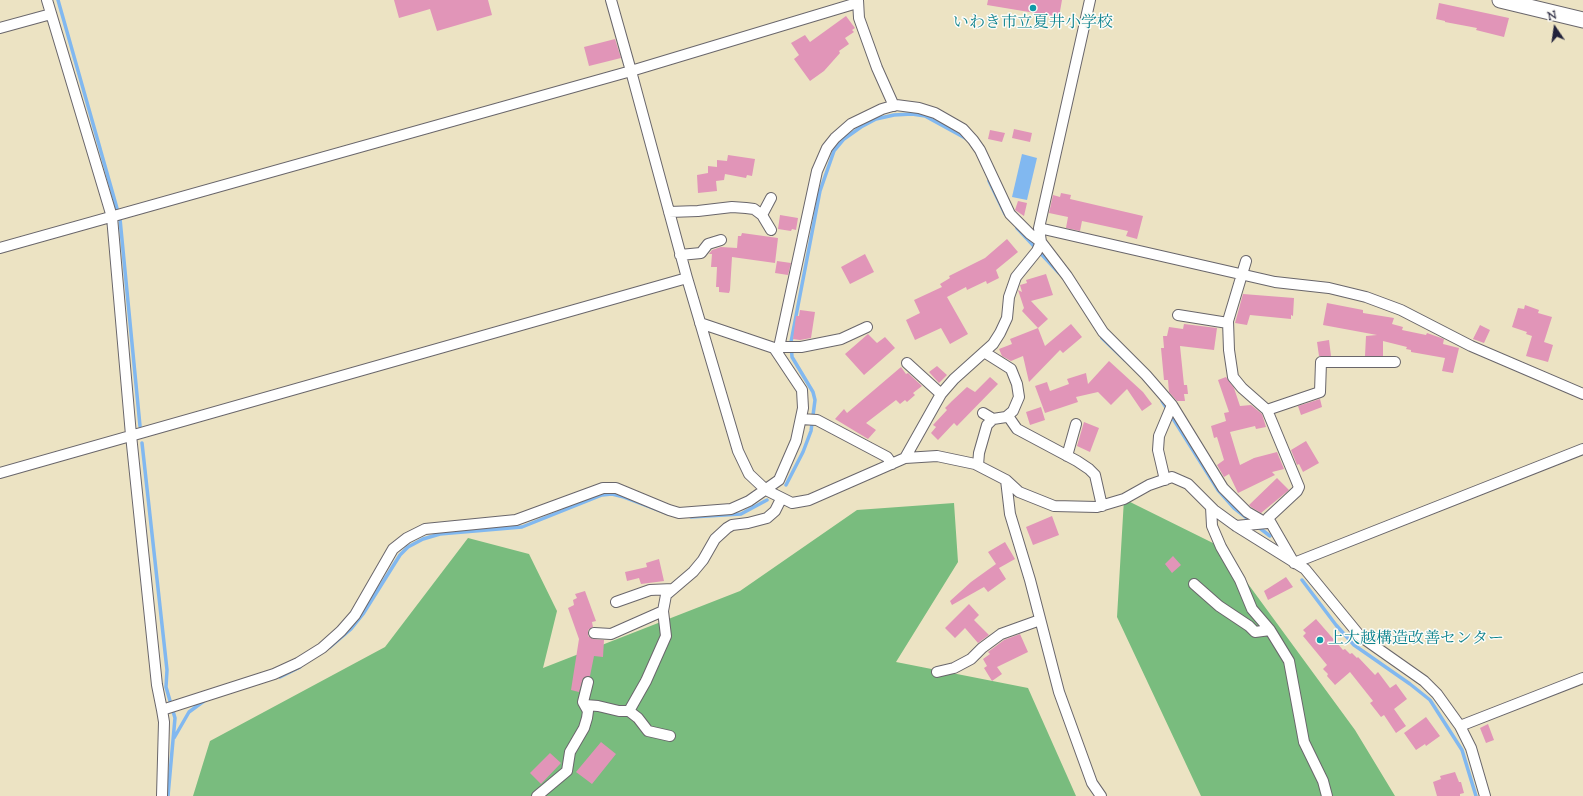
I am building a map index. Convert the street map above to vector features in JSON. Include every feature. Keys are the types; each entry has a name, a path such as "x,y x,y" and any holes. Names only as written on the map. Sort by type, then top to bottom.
{"main road":[{"path":"1500,0 1583,20"}],"street":[{"path":"47,0 117,216 130,435 157,685 169,708 164,722 162,796"},
{"path":"611,0 680,255 738,452 749,474 766,490 781,499 792,503 809,500 905,458 937,456 978,465 1006,480 1019,492 1054,506 1102,506 1124,499 1149,485 1172,477 1188,484 1211,507 1241,525 1294,563 1305,569 1360,636 1424,681 1437,694 1460,726 1471,748 1486,796"},
{"path":"905,458 941,394 954,379 993,344 1007,318 1009,297 1016,277 1039,247 1039,228 1090,0"},
{"path":"0,248 631,71 858,2 859,18 877,68 894,106"},
{"path":"0,28 51,14"},
{"path":"892,464 888,458 810,420 803,408 802,390 784,348 819,162 835,138 851,124 872,113 894,106 919,108 935,113 963,129 980,150 1010,214 1067,276 1104,332 1146,375 1223,488 1247,512 1266,523 1294,563"},
{"path":"762,215 771,198"},
{"path":"669,212 698,211 732,206 754,209 762,215 771,230"},
{"path":"1039,228 1275,282 1329,288 1366,297 1401,310 1471,346 1583,394"},
{"path":"680,255 701,253 708,244 721,240"},
{"path":"1246,261 1228,323 1229,350 1233,377 1242,388 1267,410 1299,486 1297,491 1268,518 1266,523"},
{"path":"0,472 687,278"},
{"path":"1178,315 1228,323"},
{"path":"700,323 766,344 784,348 801,348 841,339 867,327"},
{"path":"978,465 979,454 987,425 993,419 1008,416 1018,402 1017,384 1011,369 984,352"},
{"path":"1267,410 1320,392 1321,362 1395,362"},
{"path":"907,363 941,394"},
{"path":"1165,480 1158,450 1159,436 1170,410"},
{"path":"983,413 993,419"},
{"path":"1008,416 1017,429 1089,469 1095,476 1102,506"},
{"path":"169,708 274,674 298,663 322,648 341,631 355,615 393,549 408,538 425,530 516,520 602,488 616,488 679,513 731,509 766,490 779,480 796,441 810,420"},
{"path":"1067,456 1076,424"},
{"path":"1294,563 1583,449"},
{"path":"1006,480 1010,514 1059,692 1092,783 1101,796"},
{"path":"629,711 646,681 666,636 663,611 666,594 693,572 703,560 716,539 727,528 732,525 767,518 775,511 781,499"},
{"path":"1211,507 1212,526 1240,580 1252,609 1270,630 1289,661 1304,742 1323,781 1326,796"},
{"path":"1241,525 1266,523"},
{"path":"1194,584 1219,606 1255,632 1270,630"},
{"path":"616,602 650,590 673,589"},
{"path":"594,633 611,634 663,611"},
{"path":"937,672 954,668 971,659 982,648 1001,634 1040,620"},
{"path":"1460,726 1583,678"},
{"path":"537,796 567,771 570,752 584,728 587,718 588,711 582,702 588,682"},
{"path":"585,705 598,706 619,711 629,711 638,718 648,731 670,736"}],"green space":[{"path":"1124,499 1221,547 1355,730 1395,796 1201,796 1117,617"},
{"path":"954,503 958,562 896,662 1028,688 1076,796 193,796 210,741 385,647 468,538 529,554 557,611 543,668 740,591 857,510"}],"water":[{"path":"1022,154 1037,158 1027,200 1012,197"}],"building":[{"path":"394,0 488,0 492,15 437,31 430,9 399,18"},
{"name":"いわき市立夏井小学校","path":"988,0 1062,0 1059,17 987,5"},
{"path":"1439,3 1509,18 1504,37 1476,30 1477,28 1436,19"},
{"path":"846,16 855,28 852,30 854,32 845,38 849,44 839,51 840,53 824,71 810,81 794,59 799,55 791,43 805,35 810,42"},
{"path":"615,39 621,58 589,66 584,47"},
{"path":"1014,129 1032,133 1030,142 1012,138"},
{"path":"990,130 1005,133 1002,142 988,139"},
{"path":"728,155 755,159 752,176 747,175 746,178 725,174 724,180 716,181 717,191 698,193 697,175 708,173 708,166 717,167 717,160 727,161"},
{"path":"1061,193 1071,195 1070,199 1143,216 1137,239 1126,236 1128,231 1082,221 1080,231 1066,228 1068,217 1049,213 1053,195 1060,197"},
{"path":"1018,201 1027,203 1024,216 1015,210"},
{"path":"780,215 798,218 796,230 792,229 791,231 778,229"},
{"path":"742,233 778,238 775,263 732,257 729,293 719,292 719,287 716,287 717,267 711,267 712,254 709,254 712,250 721,247 737,248 738,236 741,236"},
{"path":"1007,239 1018,252 996,270 999,278 987,284 986,281 967,290 966,287 947,297 968,334 950,344 941,328 915,340 906,320 920,313 914,300 942,287 940,284 950,278 949,276 985,258"},
{"path":"865,254 874,272 850,284 841,267"},
{"path":"777,261 791,263 788,275 775,273"},
{"path":"1046,274 1053,295 1031,301 1048,319 1038,328 1022,311 1024,308 1018,290 1022,292 1020,285 1027,283 1026,280"},
{"path":"1243,294 1294,298 1293,316 1291,315 1291,319 1250,315 1247,325 1235,323"},
{"path":"1327,303 1363,310 1363,313 1394,318 1392,324 1403,327 1402,330 1426,335 1427,333 1444,339 1443,344 1459,348 1453,373 1442,371 1445,358 1411,352 1411,350 1406,349 1407,347 1383,341 1383,356 1365,356 1366,336 1377,335 1323,325"},
{"path":"1525,305 1539,310 1538,313 1552,317 1544,342 1553,345 1548,362 1526,356 1532,336 1526,334 1527,332 1512,327 1518,308 1524,309"},
{"path":"800,310 815,312 811,338 800,340 793,339 796,316 799,316"},
{"path":"1071,324 1082,337 1063,353 1060,350 1029,382 1023,356 1011,361 1002,356 999,349 1012,344 1010,339 1038,328 1045,346"},
{"path":"1184,324 1217,328 1214,350 1180,346 1184,385 1187,385 1188,394 1184,394 1185,401 1177,401 1169,392 1168,380 1164,380 1161,348 1164,348 1163,336 1167,336 1169,327 1183,329"},
{"path":"1480,325 1490,330 1484,343 1473,339"},
{"path":"868,334 877,343 885,337 895,348 864,375 845,354"},
{"path":"1329,340 1331,356 1319,356 1317,342"},
{"path":"1109,361 1143,392 1152,404 1142,411 1127,389 1111,405 1098,392 1076,397 1078,402 1045,413 1035,386 1047,382 1050,391 1069,384 1067,379 1086,373 1088,384"},
{"path":"937,366 947,375 939,383 929,372"},
{"path":"901,367 906,374 908,373 922,386 913,393 915,395 907,402 905,400 900,404 896,400 866,423 876,430 868,439 835,419 844,409 847,413"},
{"path":"990,377 998,384 957,426 954,423 938,440 931,433 936,427 933,425 947,410 945,408 967,387 975,392"},
{"path":"1226,377 1234,388 1240,406 1251,405 1262,414 1266,427 1256,429 1255,426 1230,432 1240,465 1254,458 1277,452 1284,469 1272,472 1275,475 1238,493 1229,474 1224,477 1217,465 1224,460 1217,437 1214,438 1211,426 1226,421 1224,413 1229,412 1218,380"},
{"path":"1320,399 1322,407 1301,415 1298,406"},
{"path":"1041,407 1045,420 1030,425 1026,412"},
{"path":"1084,422 1099,428 1090,452 1077,446"},
{"path":"1306,441 1319,463 1303,472 1299,464 1297,465 1291,450"},
{"path":"1277,478 1289,490 1261,513 1251,507 1249,505"},
{"path":"1052,516 1059,535 1033,545 1026,527"},
{"path":"1005,542 1015,559 999,568 1006,579 988,592 984,587 952,605 950,601 971,582 996,564 988,552"},
{"path":"1173,556 1181,565 1172,573 1165,564"},
{"path":"659,559 664,581 641,584 639,578 627,581 625,572 647,567 646,563"},
{"path":"1286,577 1293,587 1268,600 1264,591"},
{"path":"585,591 596,621 592,622 593,627 588,630 588,636 593,639 604,640 603,657 594,656 590,676 583,678 579,692 571,690 579,639 568,608 574,605 573,600 577,598 575,594"},
{"path":"969,604 979,615 974,620 989,635 978,643 965,628 955,638 945,628"},
{"path":"1316,619 1343,650 1345,649 1350,654 1352,653 1357,658 1358,657 1375,675 1378,672 1390,688 1396,684 1407,699 1394,709 1406,726 1396,733 1384,715 1381,717 1370,703 1373,701 1350,672 1335,685 1327,676 1328,674 1323,669 1327,665 1303,636 1306,633 1303,630"},
{"path":"1020,634 1028,652 997,667 1002,674 992,681 984,668 987,666 983,659 990,654 988,652 1004,640"},
{"path":"1426,717 1440,736 1426,746 1425,744 1416,750 1404,733"},
{"path":"1488,724 1494,740 1486,743 1480,728"},
{"path":"601,742 616,754 592,784 576,772"},
{"path":"550,753 561,763 541,784 530,773"},
{"path":"1455,772 1459,782 1461,782 1464,793 1460,794 1460,796 1437,796 1433,782 1441,779 1440,776"}],"waterway":[{"path":"58,0 120,219 140,426"},
{"path":"786,485 803,452 811,431 815,400 813,392 792,357 791,342 820,191 834,151 844,139 861,127 876,119 894,115 912,114 925,116 967,139"},
{"path":"989,181 1005,214"},
{"path":"1017,228 1059,273"},
{"path":"1102,338 1125,360"},
{"path":"1162,401 1218,490 1234,508 1252,522"},
{"path":"142,443 167,670 166,687 175,718 168,796"},
{"path":"330,647 351,629 363,614 400,555 408,547 423,539 440,534 522,527 602,495 612,494 624,497 669,514"},
{"path":"691,517 741,514 767,500"},
{"path":"1257,526 1270,536"},
{"path":"1302,580 1336,625 1354,645 1410,684 1430,700 1462,750 1476,796"},
{"path":"280,677 300,667"},
{"path":"174,738 189,712 204,701"}],"place":[{"name":"いわき市立夏井小学校","path":"1033,8"},
{"name":"上大越構造改善センター","path":"1320,640"}]}
